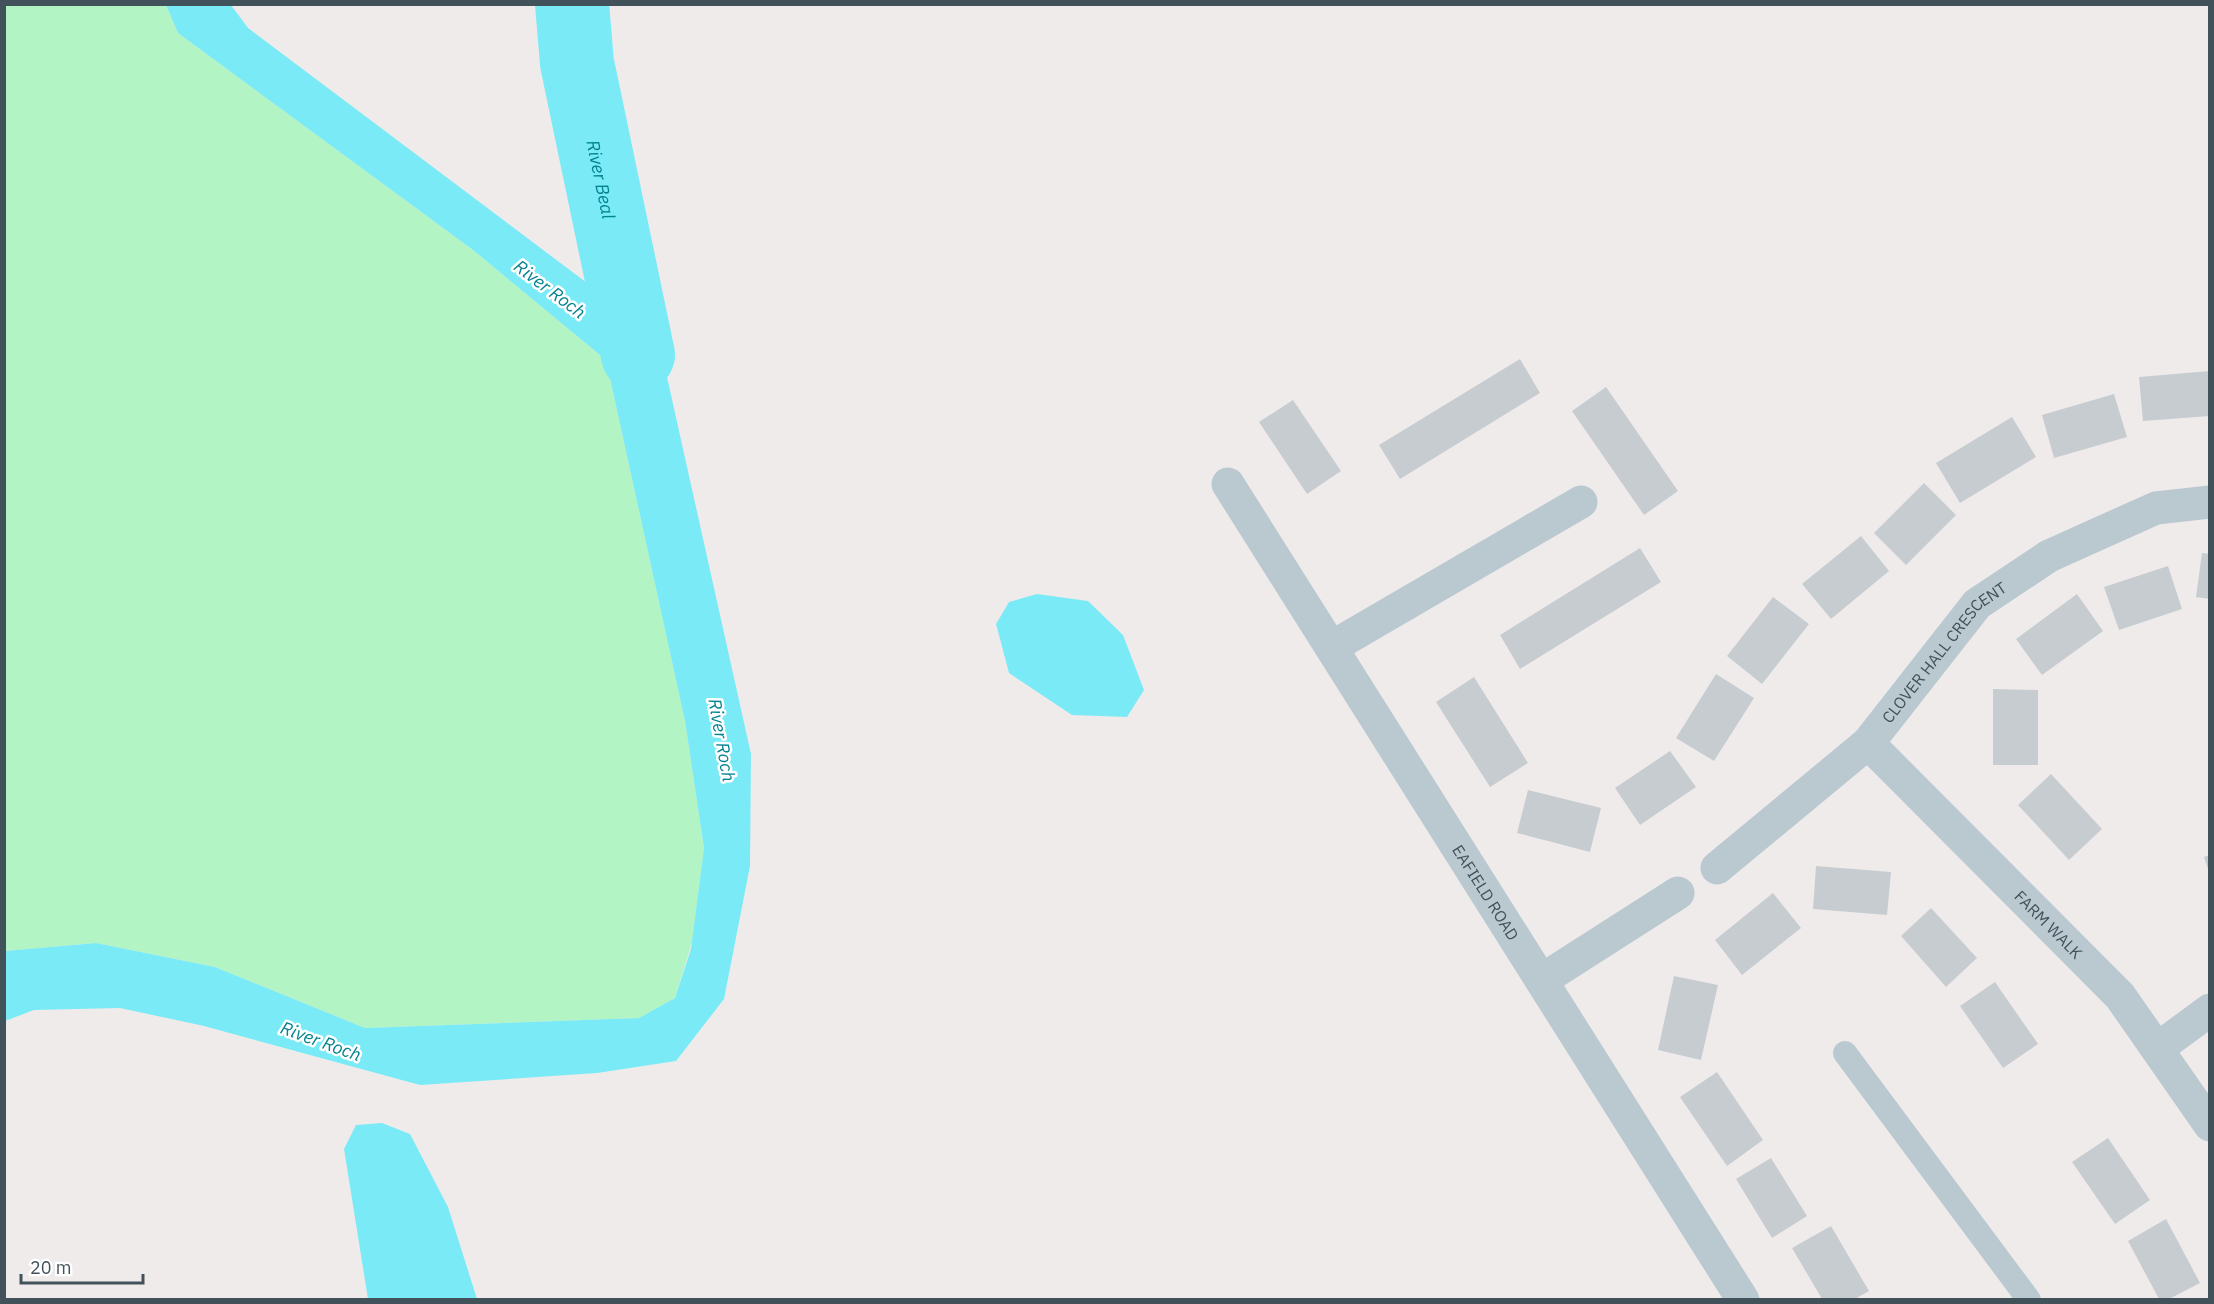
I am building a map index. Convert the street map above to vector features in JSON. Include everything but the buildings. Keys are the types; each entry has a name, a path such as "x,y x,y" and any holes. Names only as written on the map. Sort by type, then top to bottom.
{"street":[{"name":"EAFIELD ROAD","path":"1228,484 1743,1299"},
{"path":"1332,647 1581,502"},
{"name":"CLOVER HALL CRESCENT","path":"1717,868 1868,743 1977,604 2049,556 2156,508 2210,502"},
{"name":"FARM WALK","path":"1868,743 2120,996 2210,1125"},
{"path":"1542,980 1678,892"},
{"path":"2157,1049 2210,1010"}],"lane":[{"path":"1845,1053 2029,1299"}],"green space":[{"path":"5,5 166,5 178,33 473,250 606,360 685,721 704,848 692,942 675,998 639,1018 365,1028 215,967 96,943 5,951"}],"water":[{"name":"River Roch","path":"166,5 231,5 248,28 611,301 650,336 663,359 751,754 750,866 724,999 676,1061 597,1073 420,1085 204,1026 120,1008 34,1010 5,1021 5,951 96,943 215,967 365,1028 639,1018 675,998 691,949 704,848 685,721 606,360 473,250 178,33"},
{"path":"1037,594 1088,601 1123,635 1144,690 1127,717 1072,715 1009,673 996,624 1009,602"},
{"path":"382,1123 410,1134 448,1207 477,1299 368,1299 344,1149 356,1125"}],"waterway":[{"name":"River Beal","path":"572,4 577,63 638,355"}]}
